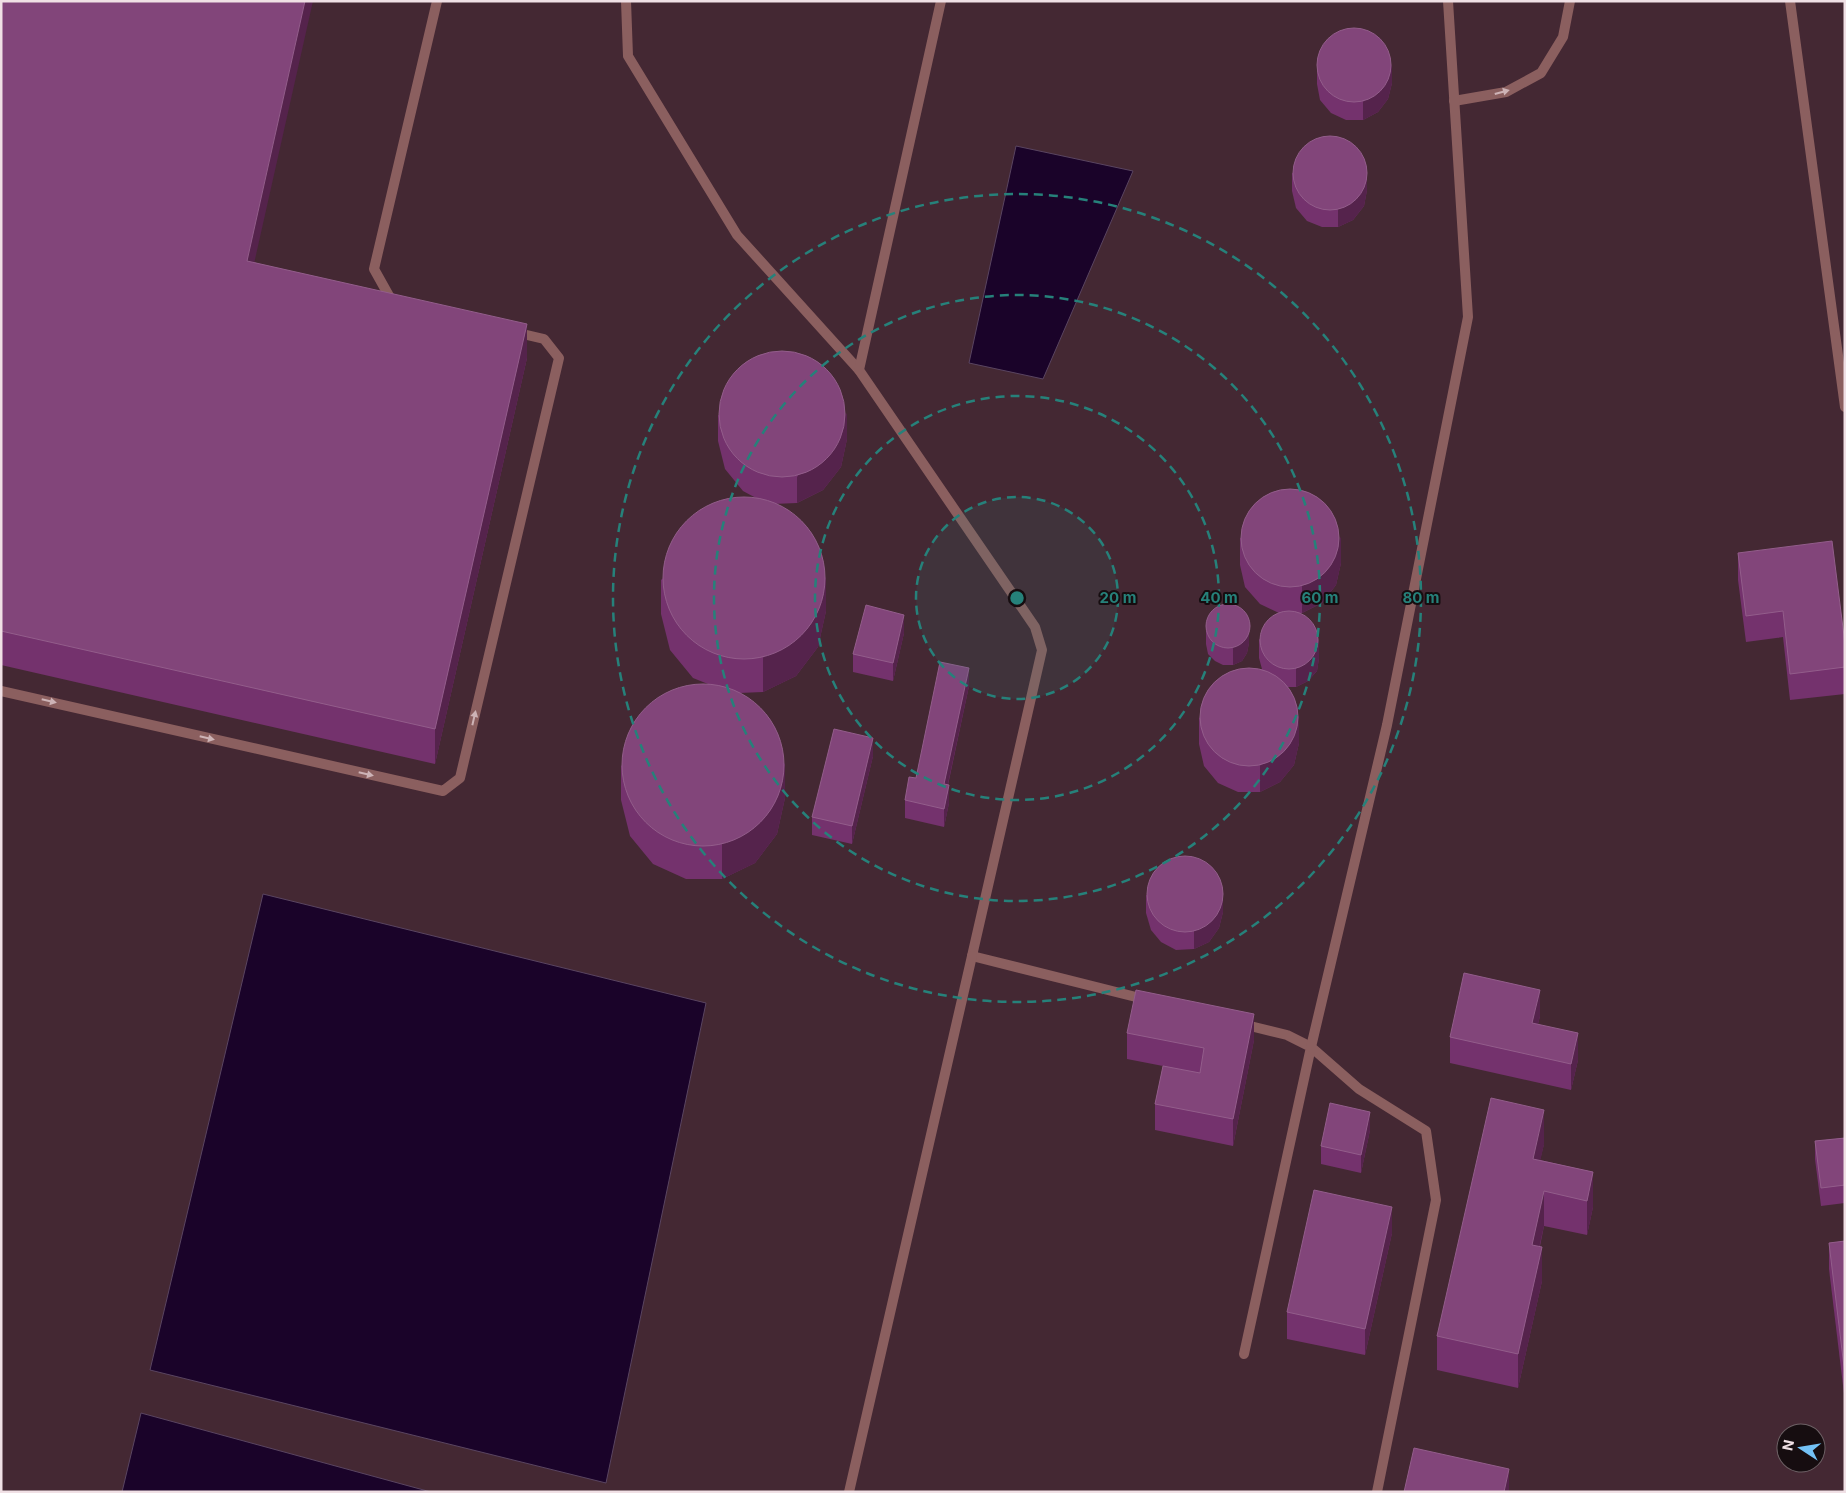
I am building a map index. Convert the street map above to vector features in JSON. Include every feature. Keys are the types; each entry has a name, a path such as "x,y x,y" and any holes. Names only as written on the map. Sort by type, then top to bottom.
{"lane":[{"path":"401,304 392,302 374,269 438,1"},
{"path":"626,1 628,56 737,235 859,370 1035,627 1042,650 849,1492"},
{"path":"859,370 941,1"},
{"path":"1244,1354 1311,1046 1387,725 1468,317 1448,1"},
{"path":"1454,101 1506,92 1541,74 1563,37 1570,1"},
{"path":"1790,1 1845,407"},
{"path":"1,691 443,791 460,778 559,358 544,339 506,330"},
{"path":"972,956 1163,1004"},
{"path":"1230,1021 1287,1035 1311,1046 1359,1089 1426,1131 1436,1200 1377,1492"}],"shaded area":[{"path":"1,1 1845,1 1845,1492 1,1492"},
{"path":"1016,146 1133,171 1043,379 969,363"},
{"path":"263,894 706,1003 606,1483 150,1370"},
{"path":"141,1413 431,1492 122,1492"}],"building":[{"path":"1,1 305,1 247,261 527,324 435,729 1,631"},
{"path":"1354,28 1368,31 1380,39 1388,51 1391,65 1388,79 1380,91 1368,99 1354,102 1340,99 1328,91 1320,79 1317,65 1320,51 1328,39 1340,31"},
{"path":"1330,136 1344,139 1356,147 1364,159 1367,173 1364,187 1356,199 1344,207 1330,210 1316,207 1304,199 1296,187 1293,173 1296,159 1304,147 1316,139"},
{"path":"782,351 806,355 827,369 841,390 845,414 841,438 827,459 806,473 782,477 758,473 737,459 723,438 719,414 723,390 737,369 758,355"},
{"path":"1290,489 1309,492 1325,503 1336,519 1339,538 1336,557 1325,573 1309,584 1290,587 1271,584 1255,573 1244,557 1241,538 1244,519 1255,503 1271,492"},
{"path":"744,497 775,503 801,521 819,547 825,578 819,609 801,635 775,653 744,659 713,653 687,635 669,609 663,578 669,547 687,521 713,503"},
{"path":"1832,541 1845,644 1845,667 1790,674 1783,611 1746,616 1738,553"},
{"path":"1228,604 1240,608 1246,614 1250,626 1246,638 1240,644 1228,648 1216,644 1210,638 1206,626 1210,614 1216,608"},
{"path":"866,605 904,615 893,663 853,654"},
{"path":"1283,611 1295,611 1305,615 1314,624 1318,646 1310,661 1295,669 1283,669 1273,665 1264,656 1260,646 1260,634 1264,624 1273,615"},
{"path":"940,662 969,668 944,784 949,785 944,809 905,800 909,777 916,778"},
{"path":"1249,668 1268,671 1284,682 1295,698 1298,717 1295,736 1284,752 1268,763 1249,766 1230,763 1214,752 1203,736 1200,717 1203,698 1214,682 1230,671"},
{"path":"703,684 734,690 760,708 778,734 784,765 778,796 760,822 734,840 703,846 672,840 646,822 628,796 622,765 628,734 646,708 672,690"},
{"path":"834,729 873,738 852,826 812,817"},
{"path":"1185,856 1199,859 1212,867 1220,880 1223,894 1220,908 1212,921 1199,929 1185,932 1171,929 1158,921 1150,908 1147,894 1150,880 1158,867 1171,859"},
{"path":"1464,973 1540,990 1532,1023 1578,1033 1571,1064 1450,1037"},
{"path":"1136,990 1254,1014 1233,1119 1155,1104 1163,1066 1200,1073 1204,1048 1127,1033"},
{"path":"1491,1098 1544,1110 1533,1159 1593,1172 1587,1201 1544,1191 1532,1245 1542,1247 1518,1354 1437,1336"},
{"path":"1330,1103 1370,1112 1361,1155 1321,1146"},
{"path":"1845,1138 1845,1185 1821,1188 1815,1141"},
{"path":"1314,1190 1392,1207 1365,1329 1287,1312"},
{"path":"1845,1241 1845,1375 1829,1243"},
{"path":"1414,1448 1509,1469 1504,1492 1404,1492"}]}
